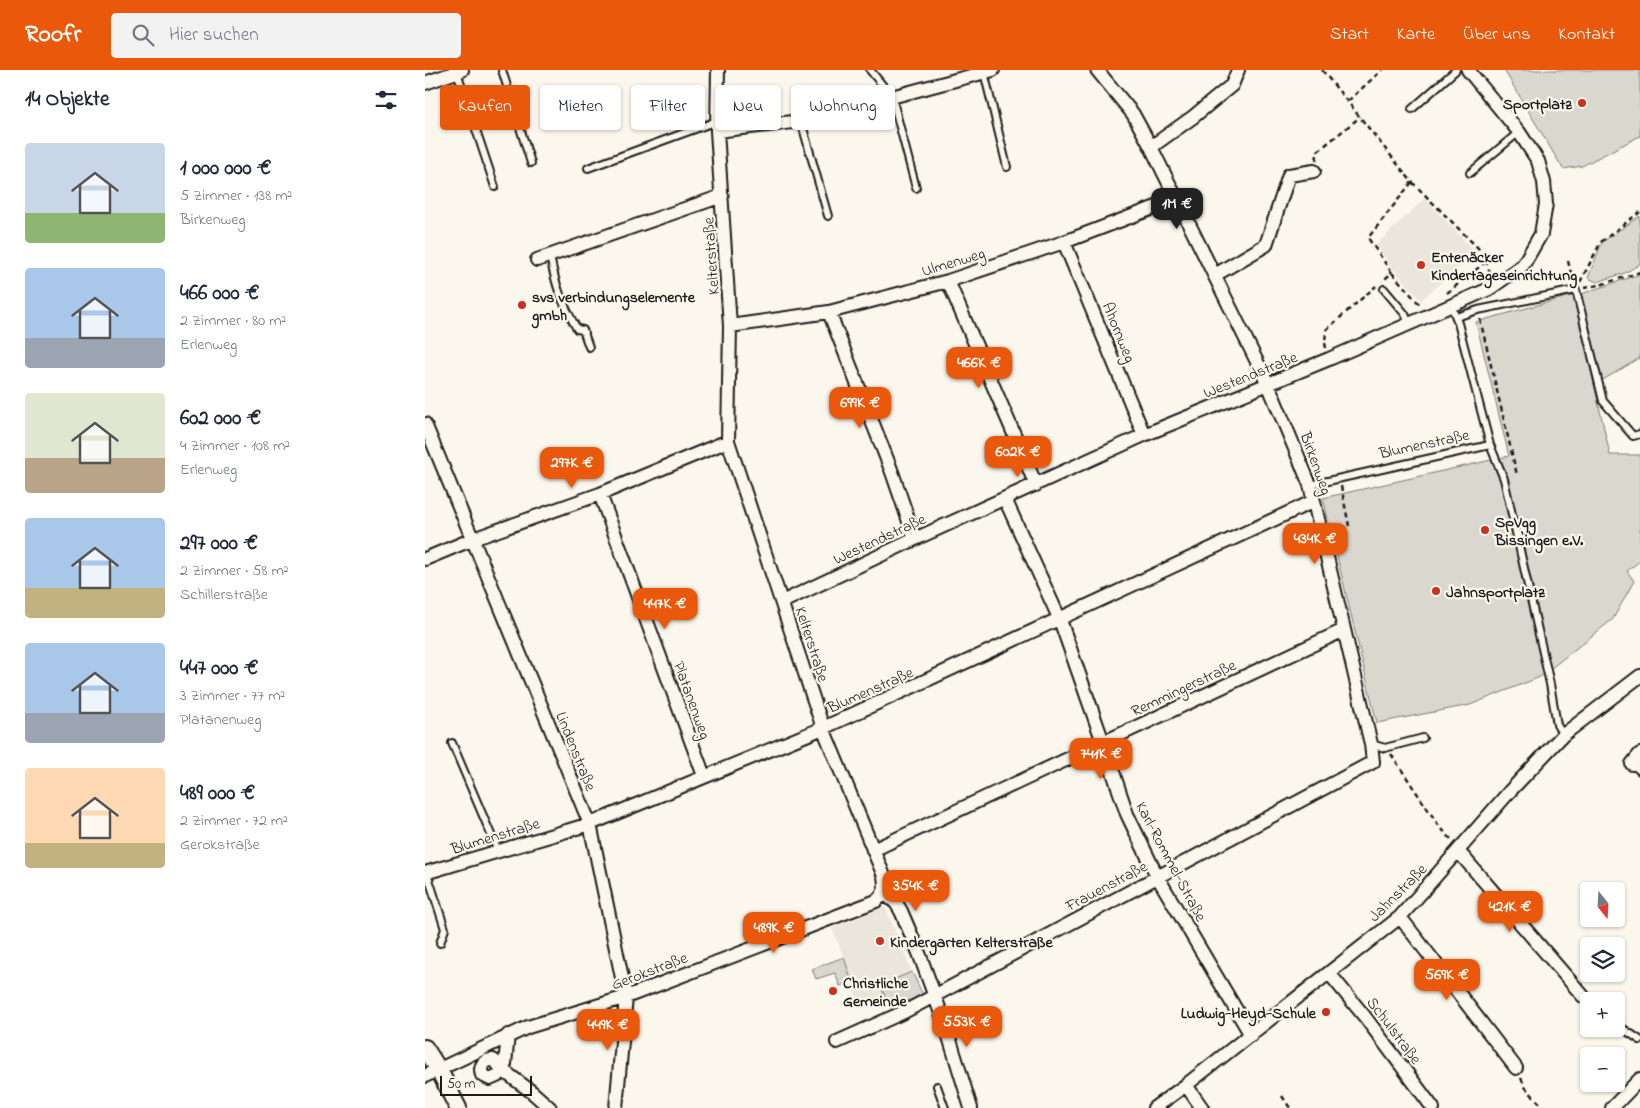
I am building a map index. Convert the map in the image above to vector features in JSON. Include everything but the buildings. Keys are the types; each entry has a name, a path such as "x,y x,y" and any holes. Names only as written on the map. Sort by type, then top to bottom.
{"street":[{"name":"Kelterstraße","path":"718,70 718,85"},
{"name":"Birkenweg","path":"1097,70 1133,114 1151,147 1268,384 1310,485 1371,744 1373,762"},
{"path":"1151,147 1193,117 1232,85 1238,70"},
{"name":"Westendstraße","path":"782,602 1144,435 1329,359 1425,317 1453,311 1494,286 1523,265 1541,234 1546,204 1544,182 1538,161 1519,132 1469,70"},
{"path":"425,83 459,71"},
{"path":"895,96 988,71"},
{"name":"Kelterstraße","path":"717,130 730,326 728,441 823,728 884,876 884,893"},
{"path":"1215,275 1266,245 1289,175 1314,171"},
{"name":"Kelterstraße","path":"537,260 722,196"},
{"name":"Ulmenweg","path":"730,326 829,312 948,281 1064,242 1177,199"},
{"name":"Ahornweg","path":"1064,242 1144,435"},
{"path":"948,281 1036,485"},
{"path":"829,312 892,472 915,539"},
{"name":"Lindenstraße","path":"425,424 589,824 626,998 616,1108"},
{"path":"425,559 473,539 600,494 728,441"},
{"name":"Platanenweg","path":"600,494 704,776"},
{"name":"Karl-Rommel-Straße","path":"1005,499 1060,620 1127,814 1157,876 1251,1034"},
{"name":"Blumenstraße","path":"426,873 589,824 823,728 1314,501"},
{"name":"Remmingerstraße","path":"873,850 1344,630"},
{"name":"Jahnstraße","path":"1154,1108 1400,917 1510,791 1563,735 1640,676"},
{"name":"Frauenstraße","path":"837,1042 935,996 1373,762"},
{"path":"1458,851 1580,993"},
{"path":"884,893 896,903 901,911 935,996 970,1108"},
{"name":"Gerokstraße","path":"432,1073 508,1036 545,1021 626,998 877,901 884,893"},
{"path":"1400,917 1516,1068"},
{"name":"Schulstraße","path":"1329,973 1365,1017 1433,1108"},
{"path":"508,1036 505,1064 501,1069 551,1108"},
{"path":"425,1048 432,1073 458,1108"},
{"path":"1612,1108 1640,1079"},
{"path":"1186,1085 1202,1108"}],"lane":[{"path":"502,70 531,163"},
{"path":"870,70 882,85"},
{"path":"1412,109 1456,70"},
{"path":"459,71 495,187"},
{"path":"988,71 1007,167"},
{"path":"895,108 916,188"},
{"path":"588,168 715,127"},
{"path":"804,130 828,216"},
{"path":"1470,174 1519,132"},
{"path":"550,256 555,284 563,304 577,329 583,330 589,347"},
{"path":"1384,289 1405,314 1409,324"},
{"path":"1453,311 1478,310 1576,290 1603,401 1633,436 1640,434"},
{"name":"Blumenstraße","path":"1310,485 1490,446 1453,311"},
{"path":"1490,446 1504,479 1550,684 1557,725 1563,735"},
{"path":"1371,744 1385,748 1423,738"},
{"path":"452,743 498,851"},
{"path":"426,873 445,929 440,943"},
{"path":"1625,1030 1640,1040"},
{"path":"937,1086 945,1108"}],"path":[{"path":"1322,70 1412,182 1483,253 1494,286"},
{"path":"1348,101 1382,70"},
{"path":"1314,171 1317,151 1360,117"},
{"path":"1412,182 1368,238 1420,304 1425,317"},
{"path":"1576,290 1601,242 1640,212"},
{"path":"1453,311 1447,293 1487,261"},
{"path":"1568,261 1576,290"},
{"path":"1329,359 1325,343 1326,330 1393,272"},
{"path":"1576,290 1603,284 1640,272"},
{"path":"1478,310 1517,476"},
{"path":"1339,478 1349,526"},
{"path":"1385,748 1397,762 1439,826 1458,851"},
{"path":"1516,1068 1525,1087 1544,1108"},
{"path":"1282,1096 1290,1108"}],"shaded area":[{"name":"Sportplatz","path":"1504,70 1640,70 1640,136 1582,166 1563,169"},
{"path":"1425,198 1476,253 1421,300 1392,268 1376,245"},
{"path":"1640,216 1640,264 1625,273 1597,282 1588,278 1602,242"},
{"path":"1640,274 1640,358 1601,381 1581,294"},
{"name":"SpVgg Bissingen e.V.","path":"1574,295 1610,455 1640,455 1640,561 1627,571 1634,581 1613,619 1540,677 1470,705 1377,723 1323,498 1509,456 1476,322"},
{"path":"885,907 912,972 880,985 885,998 860,1007 844,957 832,928"},
{"path":"844,957 852,982 840,986 835,973 816,979 812,969"},
{"path":"912,972 923,995 890,1008 880,985"}],"place":[{"name":"Sportplatz","path":"1582,103"},
{"name":"Entenäcker Kindertageseinrichtung","path":"1421,265"},
{"name":"svs verbindungselemente gmbh","path":"522,305"},
{"name":"SpVgg Bissingen e.V.","path":"1485,530"},
{"name":"Jahnsportplatz","path":"1436,591"},
{"name":"Kindergarten Kelterstraße","path":"880,941"},
{"name":"Christliche Gemeinde","path":"833,991"},
{"name":"Ludwig-Heyd-Schule","path":"1326,1012"}]}
